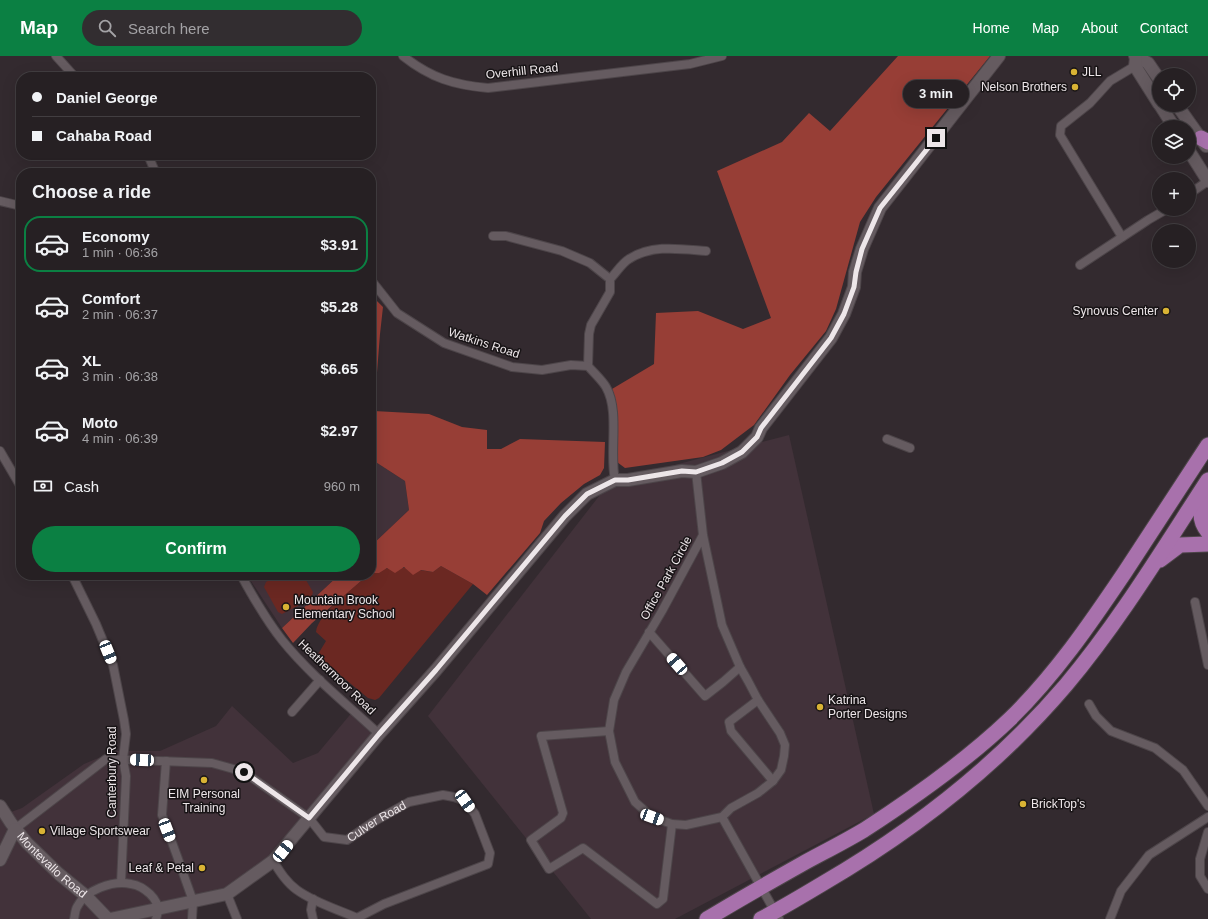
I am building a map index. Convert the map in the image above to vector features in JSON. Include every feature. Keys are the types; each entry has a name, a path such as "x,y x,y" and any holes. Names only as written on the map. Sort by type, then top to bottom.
{"highway":[{"path":"707,919 862,830 940,777 980,745 1010,718 1046,680 1078,640 1109,596 1208,444"},
{"path":"761,919 777,916 900,835 955,793 1016,739 1078,669 1104,635 1208,480"},
{"path":"1208,491 1201,510 1201,519 1203,526 1208,532"},
{"path":"1149,570 1180,545 1208,544"}],"street":[{"path":"56,56 70,72"},
{"name":"Overhill Road","path":"403,56 416,66 442,80 464,86 488,88 690,64 722,56"},
{"path":"613,474 628,480 682,471 696,472 722,463 742,452 757,437 761,428 831,338 844,314 854,287 862,249 880,208 999,56"},
{"path":"1135,60 1148,63 1152,69"},
{"path":"1135,60 1152,92"},
{"path":"1122,238 1060,135 1061,126 1090,103 1110,81 1135,60"},
{"path":"1182,112 1206,143"},
{"path":"1196,162 1208,181 1196,189"},
{"path":"0,201 16,205"},
{"path":"1080,264 1156,216"},
{"path":"493,236 506,236 562,251 590,263 610,279"},
{"path":"613,474 613,411 606,388 588,366 589,334 591,325 610,292 610,279 628,259 641,253 668,248 706,251"},
{"name":"Watkins Road","path":"376,286 397,313 444,343 512,367 542,370 571,365 588,366"},
{"path":"887,439 910,448"},
{"path":"0,451 16,478"},
{"name":"Office Park Circle","path":"696,472 703,535 722,625 740,666 758,700 780,733 784,745 784,756 781,770 773,781 758,793 731,808 722,817 686,825 672,824 652,817 635,802 616,762 609,731 614,700 626,672 703,535"},
{"path":"109,919 158,914 193,901 228,894 273,861 565,516 587,494 613,474"},
{"name":"Canterbury Road","path":"74,580 96,624 113,666 124,720 126,734 123,759 126,776 121,883"},
{"name":"Heathermoor Road","path":"244,580 282,640 320,680 379,734"},
{"path":"1195,602 1208,665"},
{"name":"Office Park Circle","path":"649,632 705,696 740,666"},
{"path":"292,712 320,680"},
{"path":"758,700 729,722 731,731 773,781"},
{"path":"1089,704 1096,716 1111,731 1155,748 1183,770 1208,806"},
{"path":"609,731 541,736 563,813 561,818 531,840 549,869 583,848 657,904 663,899 672,824"},
{"name":"Culver Road","path":"0,860 15,829 106,759 212,763 244,772 309,818 324,837 347,840 375,821 409,802 443,795 454,796 465,801 475,814 490,853 488,864 384,904 357,918 313,899"},
{"path":"166,761 162,815 193,901 192,919"},
{"name":"Montevallo Road","path":"0,806 15,829 27,843 59,874 86,896 109,919"},
{"path":"722,817 777,916"},
{"path":"1110,919 1121,891 1149,855 1208,817"},
{"path":"1208,832 1200,859 1200,876 1208,889"},
{"path":"273,861 281,874 296,890 313,899 311,910 313,919"},
{"path":"74,919 76,907 91,892 105,886 121,883 144,888 154,898 158,914"},
{"path":"228,894 237,919"}],"shaded area":[{"path":"898,56 990,56 876,197 860,222 836,309 826,331 790,375 754,425 721,450 703,457 625,468 617,462 618,416 612,389 654,364 656,313 698,311 743,329 771,318 717,171 782,142 809,113 830,131"},
{"path":"376,300 383,307 376,385"},
{"path":"376,411 429,414 462,427 487,430 487,449 501,449 520,439 605,442 604,468 600,475 584,484 561,503 544,521 540,533 487,595 473,584 441,566 433,572 421,570 413,575 404,567 395,573 387,568 379,573 376,573 376,541 409,510 405,481 376,462"},
{"path":"789,435 874,814 675,919 591,919 428,716 610,482"},
{"path":"376,462 405,481 409,510 376,541"},
{"path":"441,566 473,584 379,698 375,700 368,698 317,656 326,641 316,632 318,625 330,609 362,580 376,580 376,572 389,568 411,568 433,572"},
{"name":"Mountain Brook Elementary School","path":"250,580 334,580 282,628"},
{"path":"269,580 306,580 313,592 311,599 282,614 278,612 264,587 266,582"},
{"path":"334,580 362,580 312,623 293,643 282,628"},
{"path":"232,706 293,763 318,753 354,710 379,734 283,851 227,894 193,901 192,919 0,919 0,816 22,808 84,764 115,751 160,751 216,726"}],"place":[{"name":"JLL","path":"1074,72"},
{"name":"Nelson Brothers","path":"1075,87"},
{"name":"Synovus Center","path":"1166,311"},
{"name":"Mountain Brook Elementary School","path":"286,607"},
{"name":"Katrina Porter Designs","path":"820,707"},
{"name":"EIM Personal Training","path":"204,780"},
{"name":"BrickTop's","path":"1023,804"},
{"name":"Village Sportswear","path":"42,831"},
{"name":"Leaf & Petal","path":"202,868"}],"route":[{"path":"244,772 309,818 565,516 587,494 615,480 628,480 682,471 696,472 722,463 742,452 757,437 761,428 831,338 844,314 854,287 862,249 880,208 936,138"}]}
